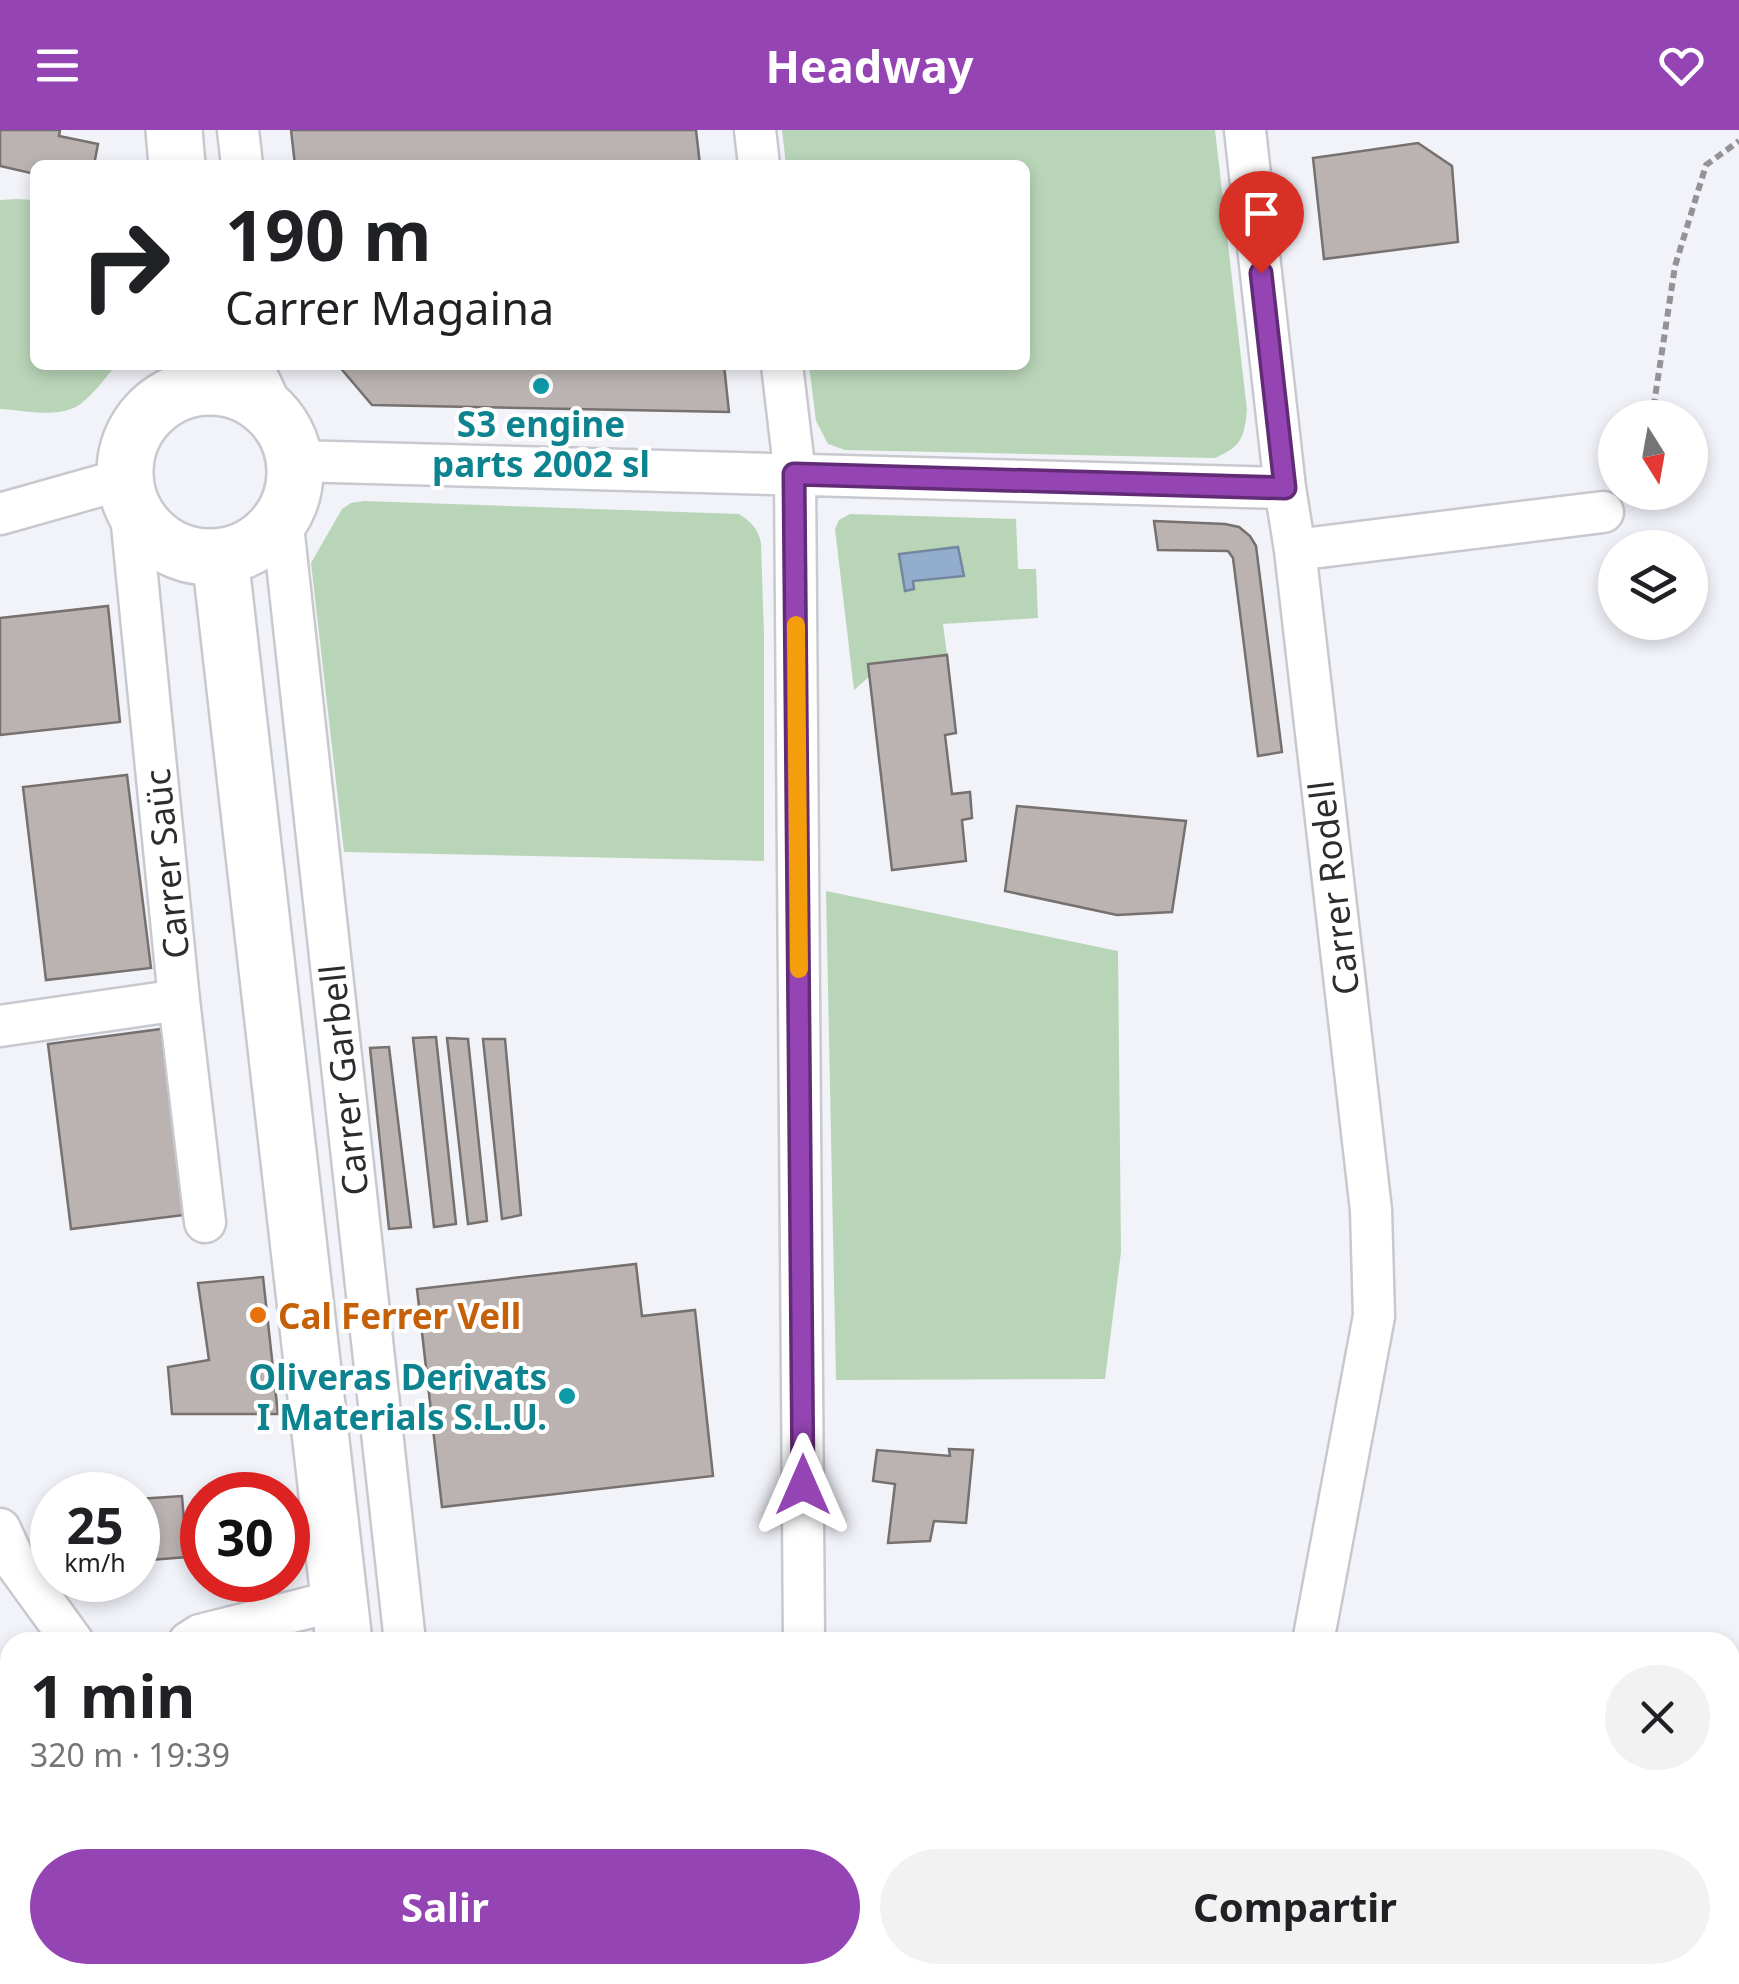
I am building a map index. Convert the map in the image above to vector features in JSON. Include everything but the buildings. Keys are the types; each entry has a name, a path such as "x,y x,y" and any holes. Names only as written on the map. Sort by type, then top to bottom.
{"main road":[{"path":"174,130 177,160"},
{"path":"200,376 257,400 286,440 293,490 290,506 271,532 256,544 220,557 184,554 166,546 152,535 127,492 125,456 132,435 144,416 160,402 200,376"},
{"path":"220,557 342,1621"}],"street":[{"path":"238,130 241,160"},
{"path":"754,130 757,160"},
{"name":"Carrer Rodell","path":"1245,130 1371,1210 1374,1316 1316,1632"},
{"path":"254,370 286,440 794,474 1285,488"},
{"path":"783,370 794,474 804,1632"},
{"path":"0,514 127,492"},
{"name":"Carrer Saüc","path":"127,492 205,1222"},
{"path":"1295,550 1604,512"},
{"name":"Carrer Garbell","path":"282,517 403,1632"},
{"path":"0,1026 179,1000"},
{"path":"0,1529 15,1562 66,1632"},
{"path":"254,1632 342,1621"}],"path":[{"path":"1655,400 1675,266 1706,165 1739,141"}],"green space":[{"path":"782,130 1215,130 1247,410 1240,440 1215,458 845,450 828,444 816,421 810,370 1030,370 1030,160 785,160"},
{"path":"0,200 30,200 30,370 112,370 83,402 63,411 0,409"},
{"path":"364,501 739,514 750,523 761,543 764,861 344,852 311,563 342,509"},
{"path":"850,514 1016,519 1018,569 1036,569 1038,618 943,624 947,655 869,664 870,676 854,690 835,529 839,520"},
{"path":"826,891 1118,951 1121,1252 1105,1379 836,1380"}],"water":[{"path":"958,547 964,576 913,581 914,589 905,591 899,554"}],"slow traffic":[{"path":"796,625 799,969"}],"place":[{"name":"S3 engine parts 2002 sl","path":"541,386"},
{"name":"Cal Ferrer Vell","path":"258,1315"},
{"name":"Oliveras Derivats I Materials S.L.U.","path":"567,1396"}],"route":[{"path":"803,1485 794,474 1285,488 1261,273"}]}
